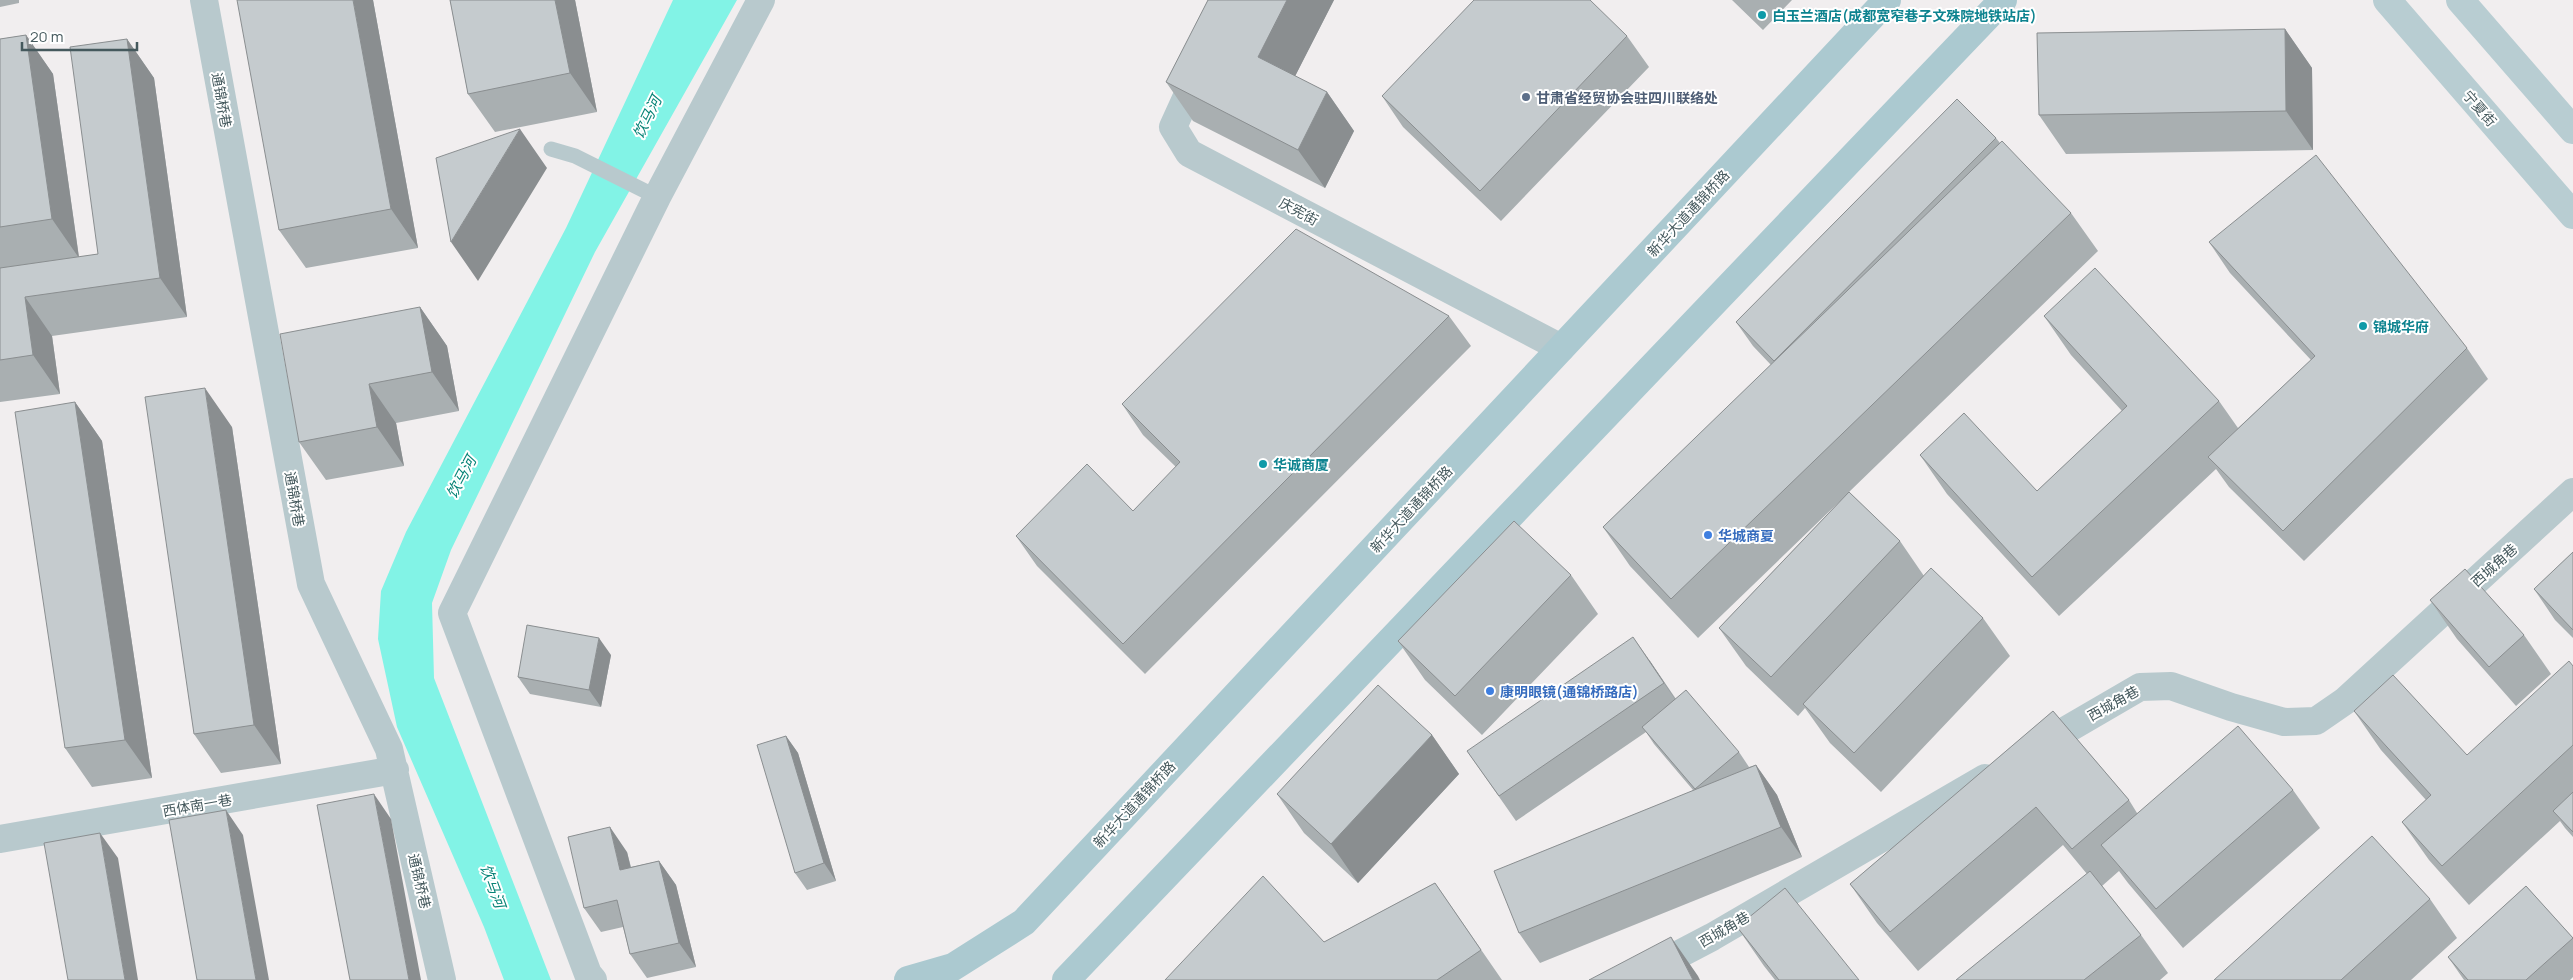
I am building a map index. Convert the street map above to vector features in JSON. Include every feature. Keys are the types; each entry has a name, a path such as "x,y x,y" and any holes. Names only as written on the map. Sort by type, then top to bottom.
{"main road":[{"name":"新华大道通锦桥路","path":"908,980 953,966 1024,922 1887,0"},
{"path":"1066,980 2003,0"},
{"name":"宁夏街","path":"2386,0 2573,215"},
{"path":"2460,0 2573,130"}],"street":[{"name":"通锦桥巷","path":"204,0 311,584 389,749 442,980"},
{"path":"593,980 588,974 452,613 658,197 761,0"},
{"name":"庆宪街","path":"1209,51 1173,127 1189,154 1561,348"},
{"name":"西城角巷","path":"1630,980 1712,937 2140,686 2171,686 2284,722 2316,722 2345,701 2573,492"},
{"name":"西体南一巷","path":"0,839 395,770"}],"lane":[{"path":"551,149 575,156 658,197"}],"water":[{"name":"饮马河","path":"673,0 737,0 595,252 451,550 432,603 434,678 551,980 504,980 484,927 397,727 378,639 381,591 406,532 566,228"}],"building":[{"path":"237,0 353,0 391,209 279,230"},
{"path":"450,0 555,0 570,73 468,94"},
{"path":"1208,0 1287,0 1258,57 1327,92 1298,150 1166,82"},
{"name":"甘肃省经贸协会驻四川联络处","path":"1474,0 1590,0 1627,36 1480,191 1382,96"},
{"path":"2285,29 2286,111 2039,115 2037,33"},
{"path":"26,35 52,219 0,227 0,39"},
{"path":"127,39 160,278 25,297 33,355 0,360 0,268 98,254 70,47"},
{"path":"1957,99 1996,138 1774,361 1736,322"},
{"path":"520,129 451,242 436,158"},
{"path":"2002,141 2071,213 1671,599 1603,527"},
{"name":"锦城华府","path":"2316,155 2467,348 2283,531 2208,457 2315,356 2209,242"},
{"name":"华诚商厦","path":"1296,229 1449,316 1123,644 1016,536 1087,464 1133,511 1180,462 1122,404"},
{"path":"2095,268 2219,401 2032,577 1920,455 1964,413 2037,491 2127,406 2044,316"},
{"path":"420,307 432,372 369,384 377,427 299,442 280,334"},
{"path":"205,388 254,725 194,734 145,397"},
{"path":"75,402 125,740 65,748 15,412"},
{"path":"1849,492 1900,541 1771,677 1719,628"},
{"path":"1514,521 1571,575 1455,696 1398,641"},
{"path":"2573,552 2573,630 2534,589"},
{"path":"1931,568 1983,618 1854,753 1803,704"},
{"path":"2465,569 2524,635 2489,667 2430,600"},
{"path":"527,625 599,638 589,690 518,677"},
{"path":"1633,637 1664,683 1499,796 1467,751"},
{"path":"2569,661 2573,666 2573,745 2442,866 2402,822 2431,795 2354,711 2393,675 2467,755"},
{"path":"1378,685 1432,735 1331,844 1277,794"},
{"path":"1686,690 1739,752 1695,789 1642,727"},
{"path":"2053,711 2129,800 2072,849 2036,807 1890,932 1850,884"},
{"path":"2238,726 2293,790 2156,909 2101,845"},
{"path":"786,736 824,863 795,873 757,745"},
{"path":"1756,765 1781,827 1519,933 1494,871"},
{"path":"2573,792 2573,832 2553,811"},
{"path":"374,794 409,980 350,980 317,805"},
{"path":"226,810 256,980 197,980 169,820"},
{"path":"610,827 620,870 659,861 679,943 630,954 617,900 584,908 568,837"},
{"path":"100,833 125,980 68,980 44,843"},
{"path":"2372,836 2430,899 2341,980 2214,980"},
{"path":"2090,871 2141,935 2084,980 1956,980"},
{"path":"1263,876 1324,942 1435,883 1481,950 1437,980 1165,980"},
{"path":"2526,886 2573,938 2526,980 2468,980 2448,957"},
{"path":"1785,888 1859,980 1779,980 1737,927"},
{"path":"1671,937 1693,980 1589,980"}],"place":[{"name":"白玉兰酒店(成都宽窄巷子文殊院地铁站店)","path":"1762,15"},
{"name":"甘肃省经贸协会驻四川联络处","path":"1526,97"},
{"name":"锦城华府","path":"2363,326"},
{"name":"华诚商厦","path":"1263,464"},
{"name":"华城商夏","path":"1708,535"},
{"name":"康明眼镜(通锦桥路店)","path":"1490,691"}]}
